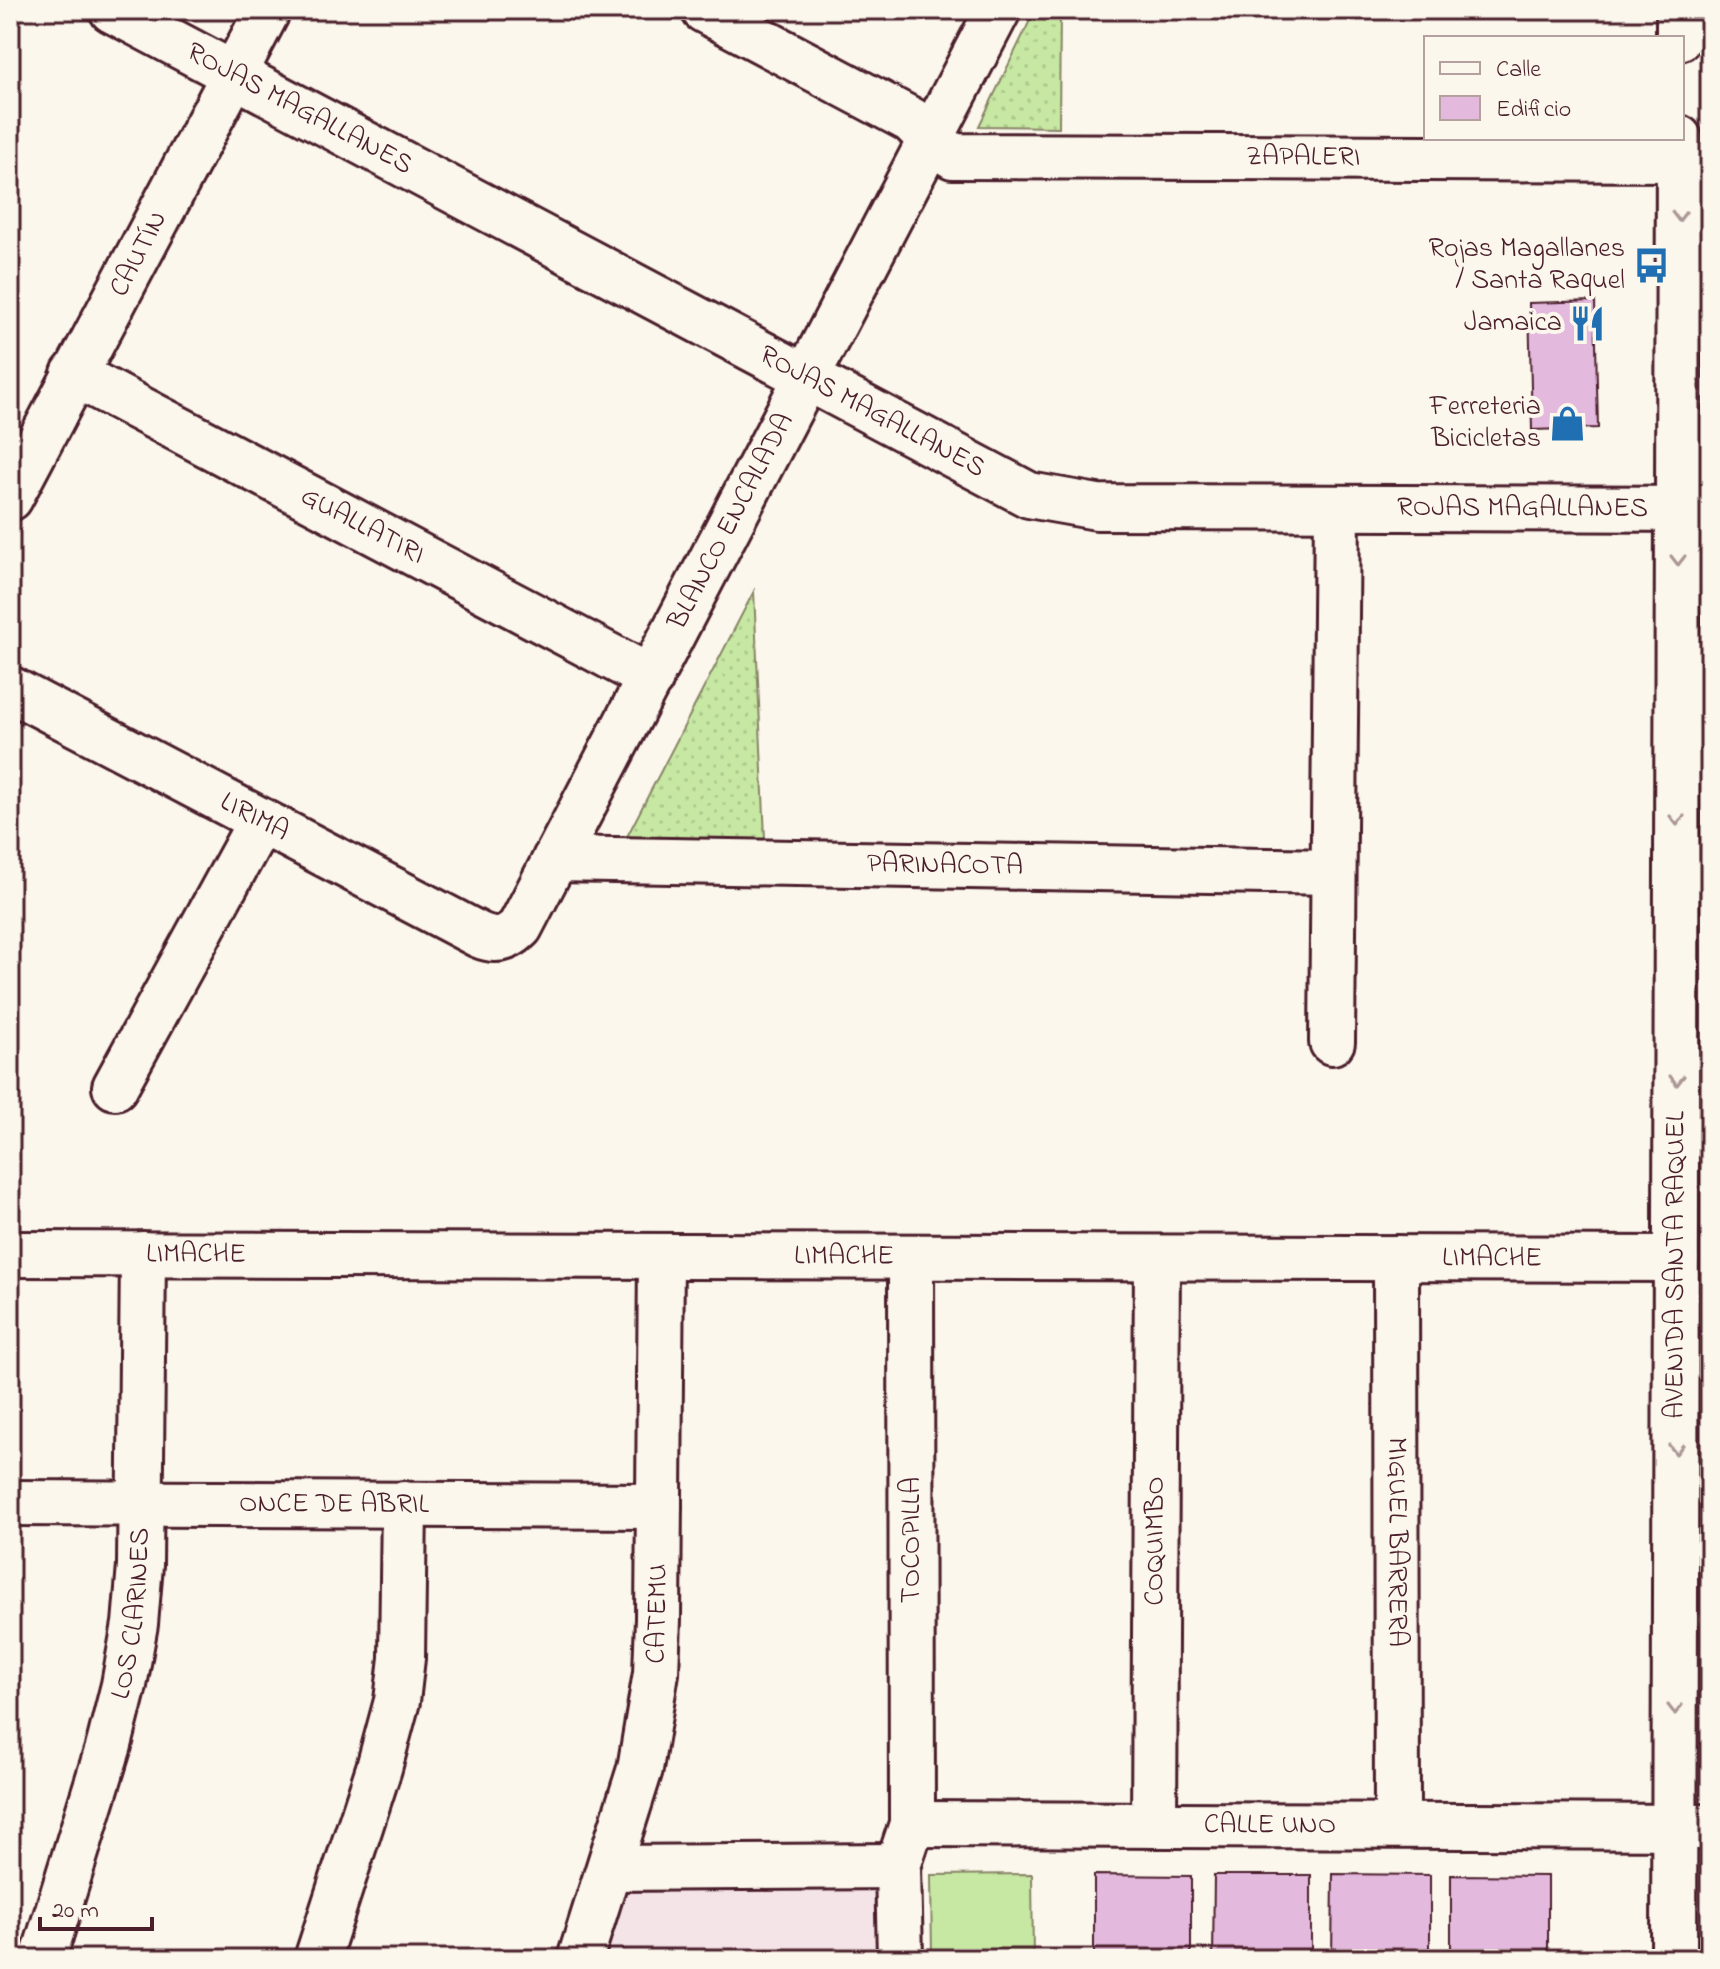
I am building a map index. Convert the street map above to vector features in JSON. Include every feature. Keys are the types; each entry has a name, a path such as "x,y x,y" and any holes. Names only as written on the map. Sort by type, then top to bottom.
{"street":[{"name":"ROJAS MAGALLANES","path":"112,10 1029,495 1097,507 1694,509"},
{"name":"CAUTÍN","path":"10,498 268,10"},
{"name":"ZAPALERI","path":"704,10 911,120 953,156 1679,149"},
{"name":"BLANCO ENCALADA","path":"501,939 512,935 520,927 998,10"},
{"path":"1679,10 1679,36"},
{"name":"AVENIDA SANTA RAQUEL","path":"1674,1959 1692,1826 1676,1259 1694,509 1679,149"},
{"name":"GUALLATIRI","path":"74,374 651,678"},
{"path":"1332,1042 1337,508"},
{"name":"LIRIMA","path":"10,689 479,935 501,939"},
{"path":"115,1087 260,822"},
{"name":"PARINACOTA","path":"555,859 1333,872"},
{"name":"LIMACHE","path":"10,1254 1676,1259"},
{"name":"LOS CLARINES","path":"43,1959 124,1685 135,1624 140,1565 143,1254"},
{"name":"CATEMU","path":"580,1959 640,1769 651,1713 658,1619 661,1256"},
{"name":"TOCOPILLA","path":"911,1257 912,1824"},
{"name":"COQUIMBO","path":"1154,1825 1157,1258"},
{"name":"MIGUEL BARRERA","path":"1396,1258 1397,1825"},
{"name":"ONCE DE ABRIL","path":"10,1503 659,1506"},
{"path":"317,1959 379,1768 397,1701 402,1658 404,1504"},
{"path":"900,1959 898,1866 912,1824"},
{"name":"CALLE UNO","path":"912,1824 1692,1826"},
{"path":"610,1868 898,1866"}],"shaded area":[{"path":"874,1885 874,1959 600,1959 625,1887"}],"green space":[{"path":"1035,10 1060,10 1059,127 979,126"},
{"path":"754,591 766,861 617,856"},
{"path":"1032,1874 1033,1959 932,1959 931,1875"}],"building":[{"path":"1595,301 1598,428 1532,430 1529,303"},
{"path":"1333,1874 1430,1875 1430,1959 1332,1959"},
{"path":"1094,1875 1191,1876 1191,1959 1094,1959"},
{"path":"1214,1875 1311,1875 1311,1959 1213,1959"},
{"path":"1451,1875 1548,1876 1548,1959 1451,1959"}],"place":[{"name":"Rojas Magallanes / Santa Raquel","path":"1651,265"},
{"name":"Jamaica","path":"1588,323"},
{"name":"Ferreteria Bicicletas","path":"1567,423"}]}
